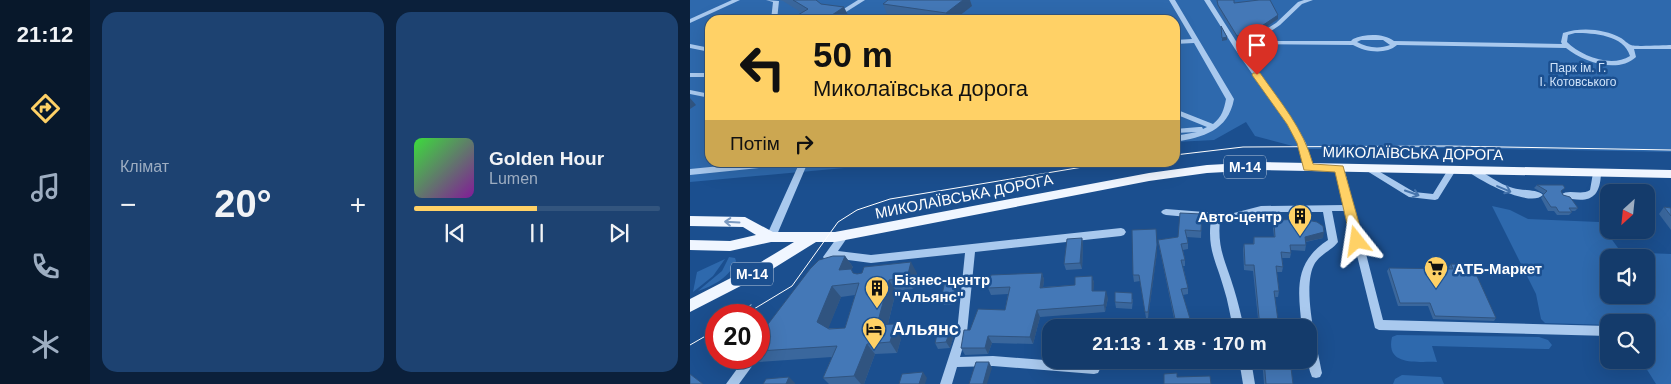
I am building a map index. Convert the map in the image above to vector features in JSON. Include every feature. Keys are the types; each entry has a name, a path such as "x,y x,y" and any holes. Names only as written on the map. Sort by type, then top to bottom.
{"main road":[{"name":"МИКОЛАЇВСЬКА ДОРОГА","path":"771,237 812,238 844,236 1149,177 1225,168 1262,166 1671,174"},
{"path":"690,221 745,222 771,237"},
{"path":"690,245 730,246 771,237"},
{"name":"М-14","path":"690,306 762,269 812,238"}],"street":[{"path":"690,21 737,0"},
{"path":"769,0 776,1 775,15"},
{"path":"844,11 862,0"},
{"path":"1172,0 1230,99 1227,115 1214,127 1180,138"},
{"path":"1238,49 1278,24 1300,3 1310,0"},
{"path":"690,16 698,18"},
{"path":"1567,46 1563,38 1565,34 1582,31 1608,35 1630,47 1671,47"},
{"path":"1354,43 1355,40 1363,38 1384,38 1394,43 1567,46 1588,58 1615,63 1631,59 1634,54 1630,47"},
{"path":"1180,42 1196,42"},
{"path":"1248,43 1354,43 1362,48 1389,48 1394,43"},
{"path":"690,46 705,49"},
{"path":"690,75 705,75"},
{"path":"690,92 705,95"},
{"path":"690,172 743,167"},
{"path":"771,237 802,167"},
{"path":"1340,168 1379,325 1600,331"},
{"path":"1370,169 1412,195 1435,197 1452,170"},
{"path":"1473,170 1498,187 1511,192 1538,195"},
{"path":"1565,195 1593,193 1597,189 1597,172"},
{"path":"1166,212 1216,217 1237,216 1261,208 1349,208"},
{"path":"1307,319 1303,293 1307,269 1317,252 1333,242 1327,208"},
{"path":"1216,217 1213,238 1214,250 1227,282 1236,319"},
{"path":"830,254 871,259 970,250 1121,232"},
{"path":"819,269 844,236"},
{"path":"946,384 962,332 970,250"},
{"path":"867,273 871,259"},
{"path":"953,362 993,361 1042,364"},
{"path":"732,384 744,369"},
{"path":"1246,369 1249,384"},
{"path":"1315,369 1316,373"}],"lane":[{"path":"1207,0 1238,49 1291,124 1302,143 1308,167"},
{"path":"1180,113 1214,127"},
{"path":"1180,130 1214,127"}],"green space":[{"name":"Парк ім. Г. І. Котовського","path":"690,0 1671,0 1671,152 1448,148 1304,149 1255,136 1246,122 1214,140 1180,142 1180,15 705,15 705,167 855,167 690,182"},
{"path":"1492,206 1510,210 1528,219 1599,222 1600,239 1611,239 1619,249 1600,249 1600,304 1655,304 1655,253 1671,254 1671,384 1656,384 1647,369 1655,369 1655,314 1600,314 1600,325 1545,323 1541,319 1536,294"},
{"path":"729,257 735,258 736,261 730,272 715,284 698,291 722,271"},
{"path":"725,259 713,276 693,292 697,272"},
{"path":"1397,335 1539,337 1548,340 1552,345 1549,349 1432,346 1437,362 1413,362 1398,358 1393,353 1391,347 1392,337"},
{"path":"1402,375 1441,377 1444,384 1393,384 1395,379"}],"building":[{"path":"793,0 816,0 821,4 844,7 832,15 798,15 808,9"},
{"path":"888,0 963,0 946,13 883,4"},
{"path":"1217,0 1234,0 1234,3 1270,0 1278,15 1250,34 1237,36 1218,5"},
{"path":"1221,26 1227,37 1222,38"},
{"path":"1537,185 1563,185 1565,188 1561,191 1563,195 1570,197 1578,208 1569,208 1572,212 1559,212 1556,207 1551,207 1543,195 1547,191"},
{"path":"1664,207 1671,208 1671,216"},
{"path":"1180,213 1202,214 1201,231 1185,230 1188,243 1181,244 1185,260 1181,260 1188,288 1181,289 1190,319 1175,319 1158,240 1178,237"},
{"path":"1302,219 1317,222 1323,226 1324,232 1305,237 1306,245 1290,245 1291,253 1281,252 1283,267 1276,266 1279,291 1274,291 1278,319 1259,319 1254,265 1245,265 1244,244 1254,244 1254,237 1275,237 1274,223 1280,220"},
{"path":"1156,229 1157,245 1148,312 1145,312 1139,275 1133,275 1132,230"},
{"path":"1082,238 1080,263 1064,264 1067,239"},
{"path":"833,256 845,256 839,270 851,269 853,273 857,274 862,273 864,267 911,262 907,278 889,280 877,325 895,324 890,342 867,344 854,376 823,378 837,346 770,350 770,322 819,260","holes":["859,283 845,328 829,329 817,322 832,286"]},
{"name":"АТБ-Маркет","path":"1451,264 1472,265 1496,318 1435,316 1430,303 1400,303 1389,268 1453,269"},
{"path":"1042,273 1040,288 1075,285 1075,277 1092,276 1092,291 1106,291 1104,305 1037,310 1030,337 988,336 985,348 961,348 964,330 970,330 978,309 1005,310 1010,287 988,288 991,275"},
{"path":"957,276 953,298 941,299 946,277"},
{"path":"1115,292 1132,293 1132,303 1115,302"},
{"path":"952,326 946,342 935,343 939,327"},
{"path":"976,362 989,362 983,384 969,384"},
{"path":"1265,369 1291,369 1293,384 1266,384"},
{"path":"923,372 919,384 899,384 902,374"},
{"path":"1177,373 1177,377 1210,376 1211,384 1164,384 1164,374"},
{"path":"690,374 703,384 690,384"},
{"path":"789,377 786,384 763,384 766,379"}],"tram line":[{"path":"1180,154 1243,147 1447,146 1671,150"},
{"path":"762,304 792,286 838,222 857,210 890,199 1083,167"},
{"path":"690,345 705,336"}],"place":[{"name":"Авто-центр","path":"1300,237"},
{"name":"АТБ-Маркет","path":"1436,289"},
{"name":"Бізнес-центр \"Альянс\"","path":"877,309"},
{"name":"Альянс","path":"874,350"}],"route":[{"path":"1257,75 1302,143 1308,167 1340,168 1357,241"}]}
